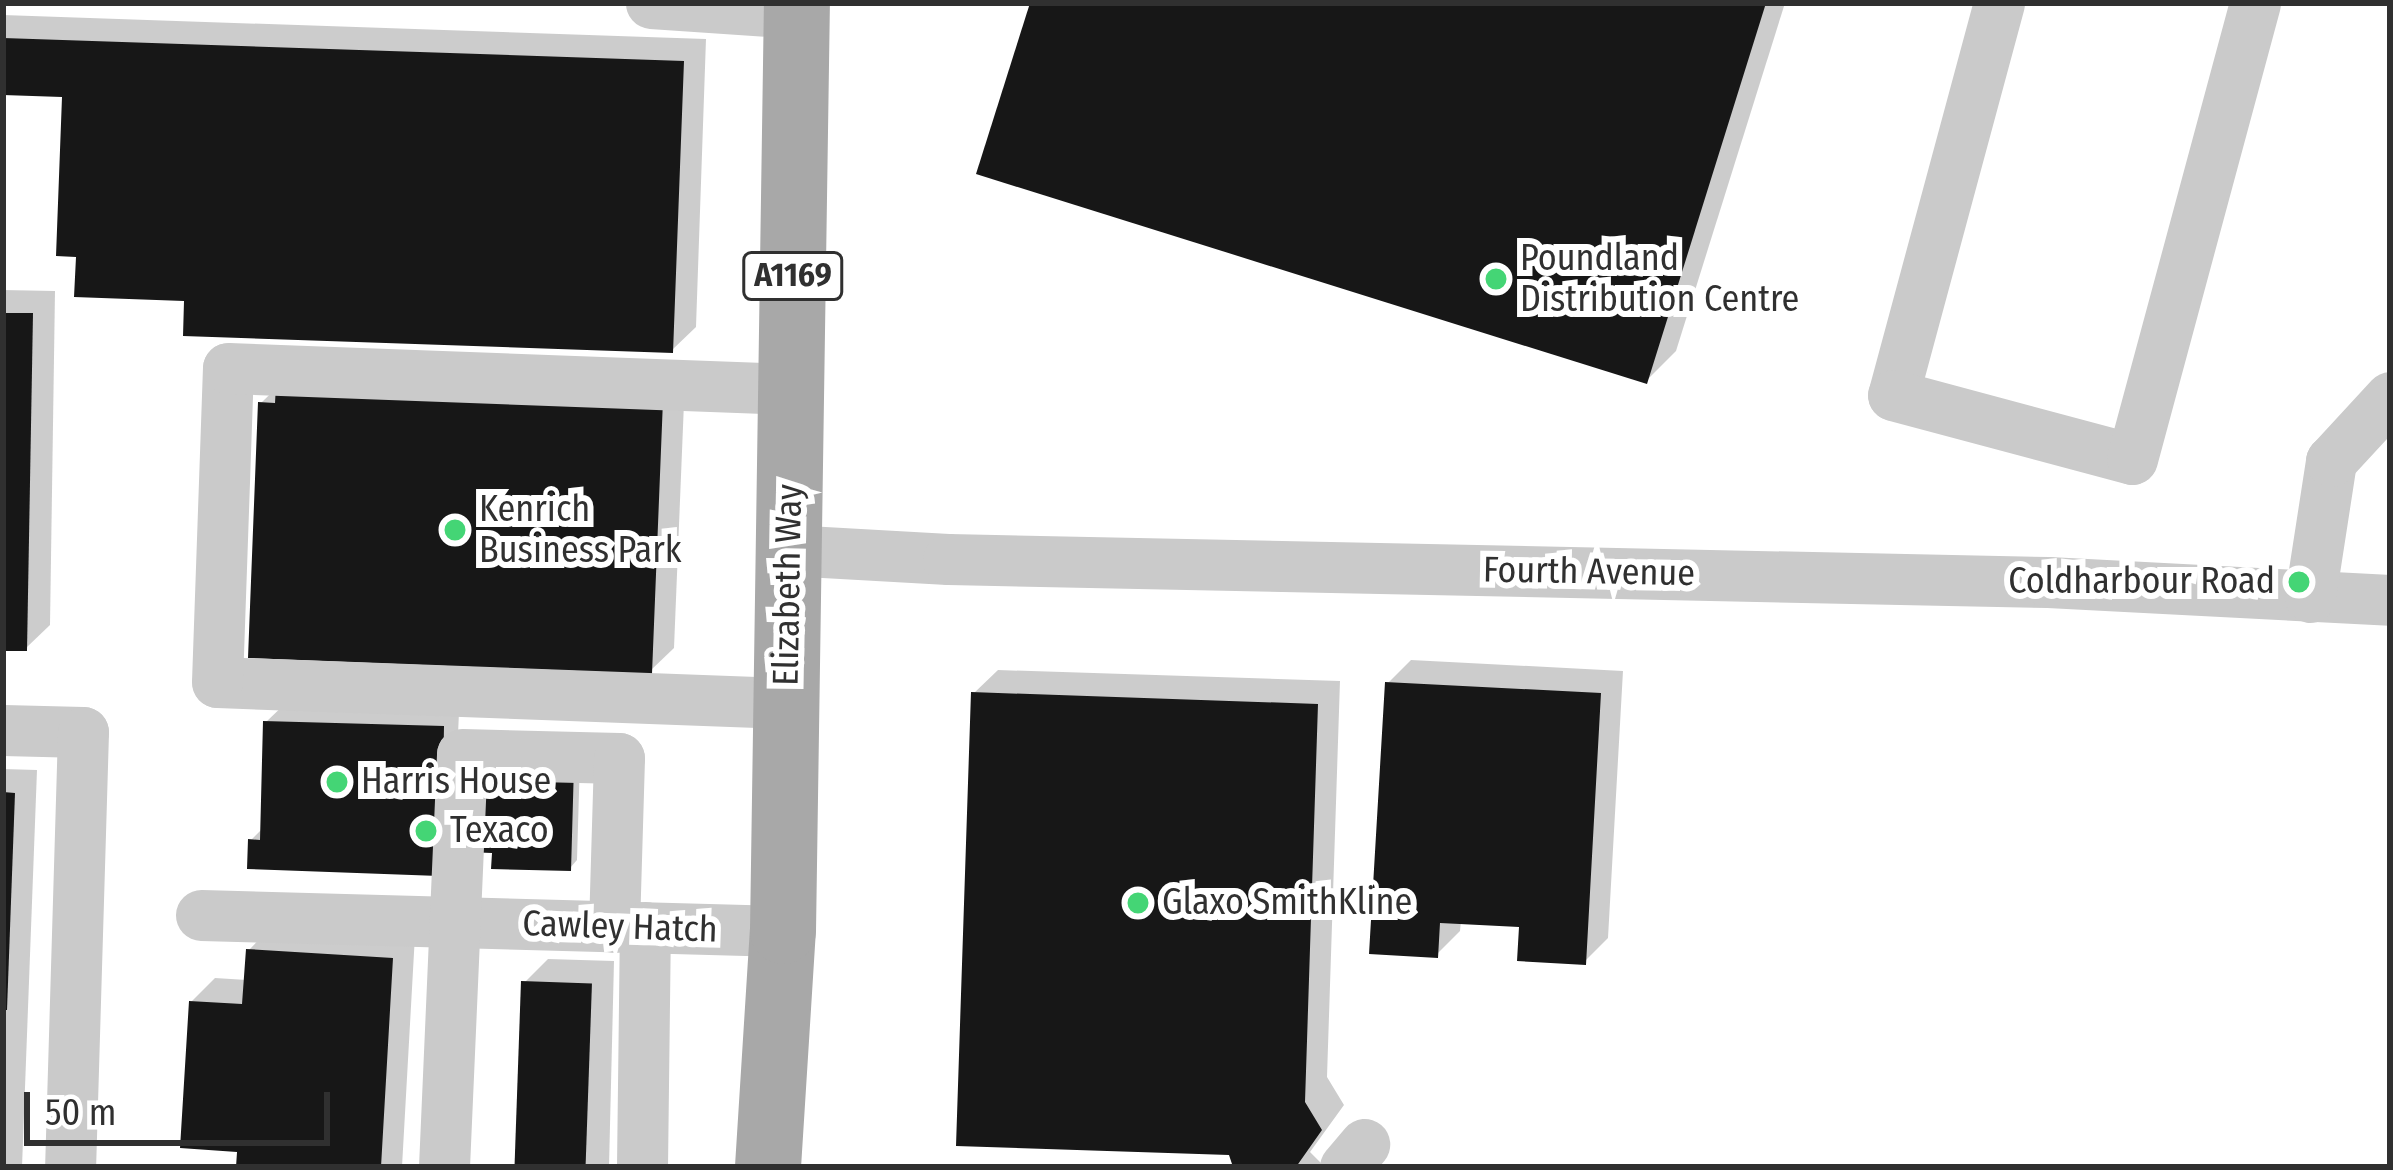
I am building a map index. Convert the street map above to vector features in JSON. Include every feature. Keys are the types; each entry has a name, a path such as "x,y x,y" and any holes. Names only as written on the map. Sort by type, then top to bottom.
{"main road":[{"name":"Elizabeth Way","path":"768,1167 783,931 797,8"}],"street":[{"path":"651,3 797,8"},
{"path":"1999,3 1893,395 2132,459 2255,3"},
{"path":"786,703 217,682 228,368 791,389"},
{"path":"2310,597 2331,461 2390,397"},
{"name":"Fourth Avenue","path":"788,550 947,559 2048,582 2390,600"},
{"path":"3,730 83,732 70,1167"},
{"path":"444,1167 462,754 620,758 642,1167"},
{"name":"Cawley Hatch","path":"201,915 783,931"}],"building":[{"name":"Poundland Distribution Centre","path":"1030,3 1766,3 1647,384 976,174"},
{"path":"3,38 684,61 673,353 183,336 184,301 74,297 76,257 56,256 62,97 3,95"},
{"path":"3,313 33,313 27,651 3,651"},
{"name":"Kenrich Business Park","path":"276,385 663,400 652,674 248,658 258,402 275,403"},
{"path":"1385,682 1601,693 1586,965 1517,961 1519,927 1440,923 1438,958 1369,954"},
{"name":"Glaxo SmithKline","path":"971,692 1318,704 1305,1102 1322,1130 1296,1167 1233,1167 1229,1155 956,1146"},
{"path":"263,721 444,726 443,787 494,789 495,763 574,765 571,871 491,869 492,853 440,851 439,876 247,869 248,839 260,840"},
{"path":"3,792 15,793 7,1010 3,1010"},
{"path":"246,949 393,958 381,1167 236,1167 237,1152 180,1148 189,1001 242,1004"},
{"path":"521,981 592,983 586,1167 515,1167"}],"place":[{"name":"Poundland Distribution Centre","path":"1496,279"},
{"name":"Kenrich Business Park","path":"455,530"},
{"name":"Coldharbour Road","path":"2299,582"},
{"name":"Harris House","path":"337,782"},
{"name":"Texaco","path":"426,831"},
{"name":"Glaxo SmithKline","path":"1138,903"}]}
